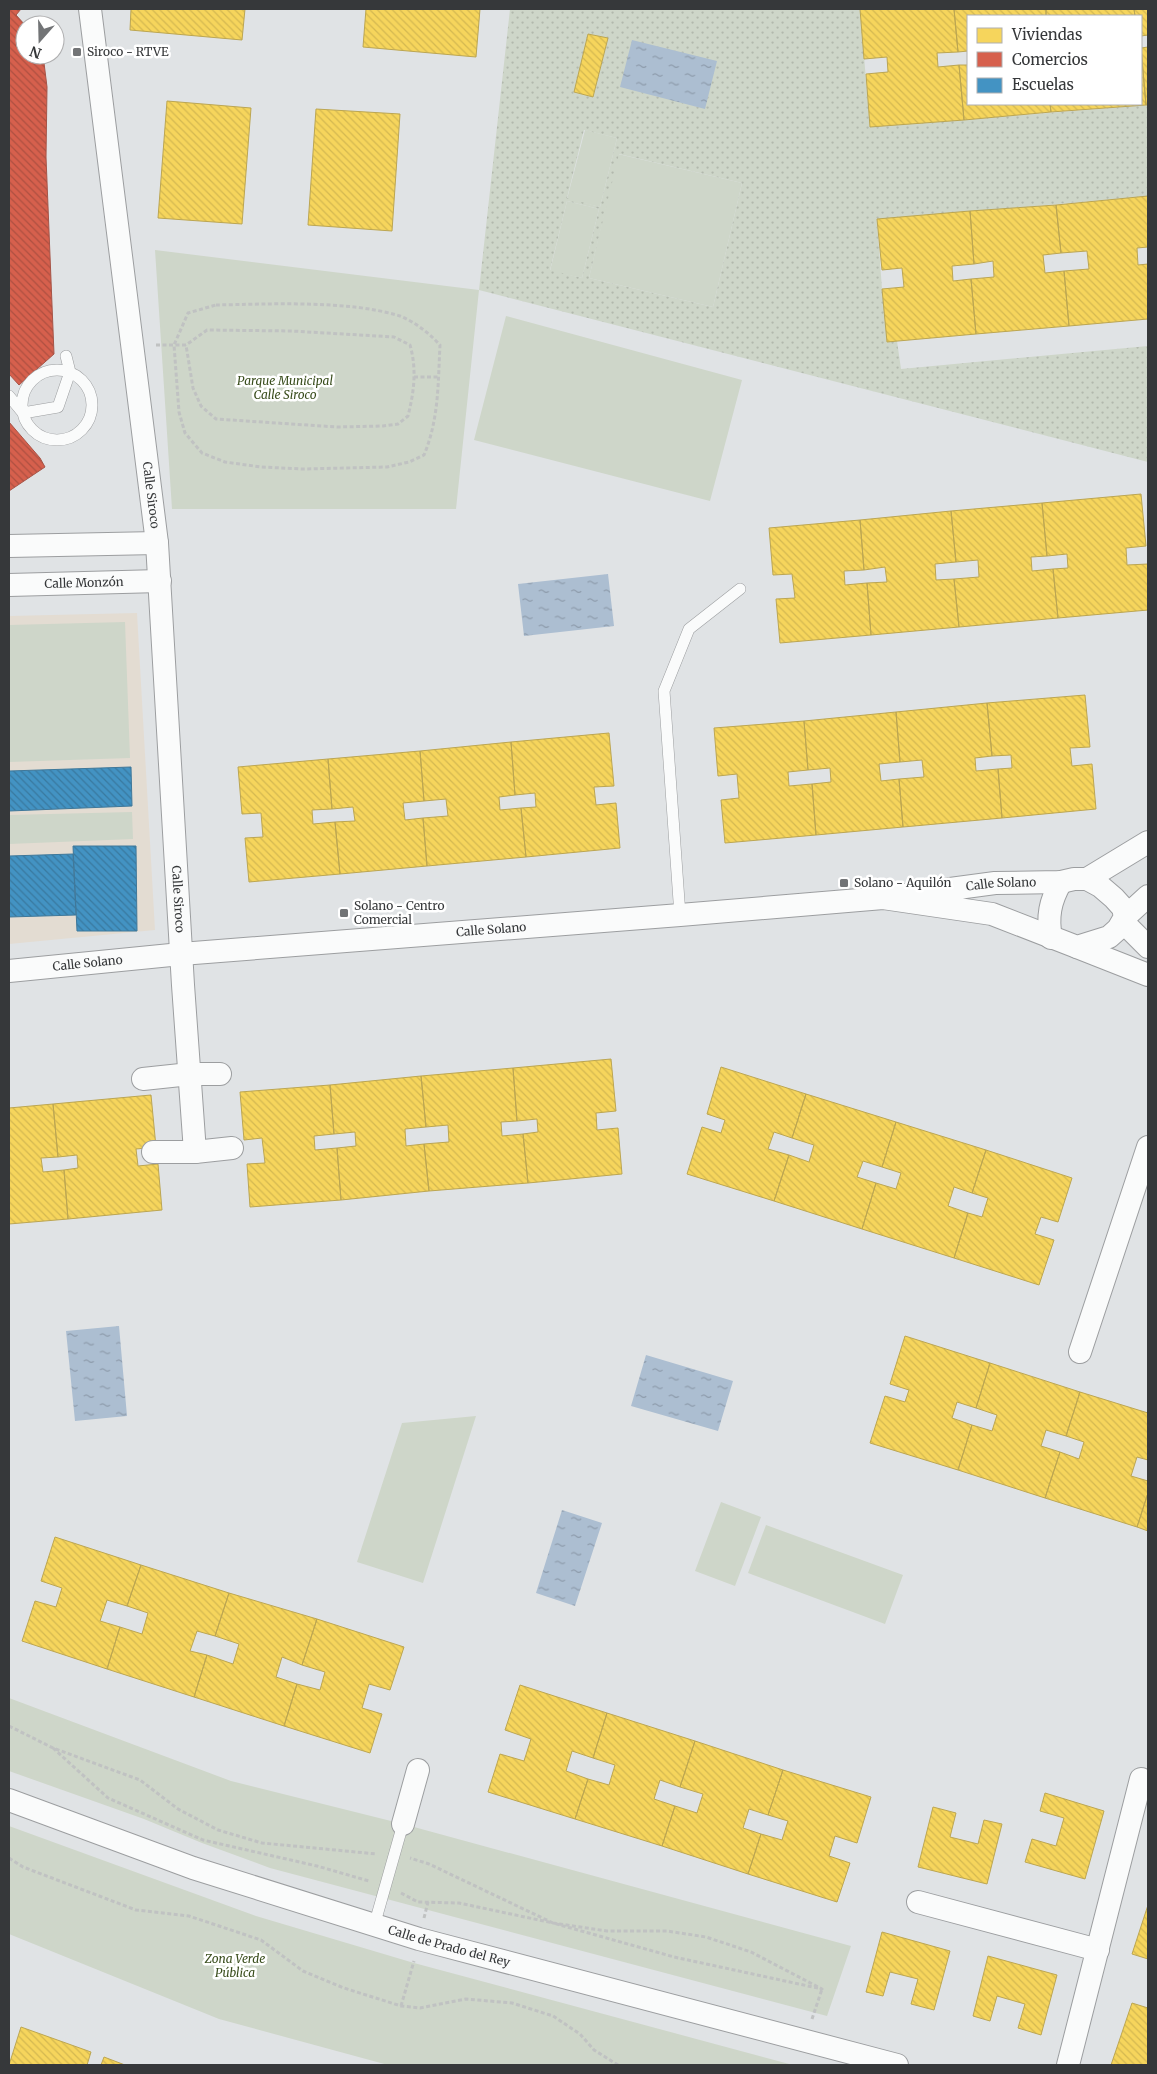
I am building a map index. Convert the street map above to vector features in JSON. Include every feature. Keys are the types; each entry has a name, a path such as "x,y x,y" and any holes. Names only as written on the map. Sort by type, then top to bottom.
{"street":[{"name":"Calle Siroco","path":"90,9 157,543 181,954 196,1152"},
{"path":"9,546 157,543"},
{"name":"Calle Monzón","path":"9,585 160,581"},
{"path":"1148,842 1088,879 1100,886 1123,908 1124,919 1148,947"},
{"name":"Calle Solano","path":"9,971 181,954 680,916 883,898 995,883 1061,882 1074,878 1088,879"},
{"name":"Calle Solano","path":"1052,938 1048,922 1053,896 1061,882"},
{"path":"1077,947 1109,937 1124,919 1148,896"},
{"name":"Calle Solano","path":"883,898 992,914 1148,975"},
{"path":"143,1079 190,1074 220,1074"},
{"path":"1080,1352 1148,1146"},
{"path":"152,1152 196,1152 232,1148"},
{"path":"403,1824 418,1770"},
{"path":"1068,2065 1141,1779"},
{"name":"Calle de Prado del Rey","path":"9,1800 193,1868 374,1926 897,2065"},
{"path":"918,1902 1098,1950"}],"lane":[{"path":"23,413 58,407 70,372 66,356"},
{"path":"9,396 36,433 47,438 59,440 71,437 81,431 88,422 92,410 92,398 88,387 80,378 70,372 48,371 38,375 30,382 24,392 22,402 23,413"},
{"path":"680,916 664,691 689,629 740,590"},
{"path":"374,1926 403,1824"}],"path":[{"path":"216,305 315,305 360,309 400,316 428,332 440,345 438,406 430,440 424,455 409,462 387,467 303,468 261,467 225,462 202,453 185,433 179,412 174,345 188,313 216,305"},
{"path":"133,344 186,345 207,330 292,331 394,337 410,345 415,362 408,416 398,424 337,427 216,419 202,406 193,388 186,345"},
{"path":"414,377 439,377"},
{"path":"9,1726 53,1748 140,1780 178,1809 218,1830 262,1843 372,1854 395,1854 429,1864 553,1923 607,1930 666,1931 706,1937 751,1952 822,1989"},
{"path":"53,1748 108,1798 203,1840 318,1866 386,1887 418,1902 459,1903 553,1923 674,1957 822,1989"},
{"path":"9,1858 23,1867 136,1910 189,1916 261,1940 303,1971 344,1988 401,2006 420,2008 466,1999 512,2003 552,2016 580,2034 594,2050 618,2065"},
{"path":"805,2041 822,1989"}],"shaded area":[{"path":"137,613 155,930 9,944 9,616"}],"green space":[{"path":"510,9 860,9 870,127 1148,105 1148,196 877,220 882,289 897,341 901,369 1148,346 1148,462 479,290","holes":["589,34 608,39 593,97 574,92","584,130 617,138 600,207 567,198","619,154 742,183 713,307 589,278","567,201 599,209 582,278 550,270"]},
{"path":"585,130 617,138 600,207 567,199"},
{"path":"618,154 742,183 713,307 589,278"},
{"path":"567,201 599,209 582,278 550,271"},
{"name":"Parque Municipal Calle Siroco","path":"155,250 479,290 456,509 172,509"},
{"path":"506,316 742,380 710,501 474,440"},
{"path":"125,622 130,758 9,762 9,625"},
{"path":"132,812 133,839 9,844 9,815"},
{"path":"476,1416 423,1583 357,1562 402,1423"},
{"path":"721,1502 761,1517 735,1586 695,1571"},
{"path":"766,1525 903,1575 885,1624 748,1573"},
{"path":"9,1698 231,1781 403,1824 851,1946 827,2016 270,1868 144,1819 9,1771"},
{"name":"Zona Verde Pública","path":"9,1826 256,1916 414,1963 793,2065 388,2065 219,2019 9,1934"}],"water":[{"path":"632,40 717,61 705,109 620,87"},
{"path":"608,574 614,626 524,636 518,584"},
{"path":"119,1326 127,1416 75,1421 66,1331"},
{"path":"646,1355 733,1381 718,1431 631,1406"},
{"path":"562,1510 602,1523 575,1606 536,1593"}],"building: Viviendas":[{"path":"131,9 245,9 242,40 130,30"},
{"path":"366,9 480,9 476,57 363,47"},
{"path":"860,9 954,9 958,52 937,53 938,67 959,65 964,120 870,127 866,74 888,72 887,57 864,59"},
{"path":"954,9 1046,9 1046,15 967,15 967,51 958,52"},
{"path":"1046,9 1134,9 1135,15 1046,15"},
{"path":"1134,9 1148,9 1148,35 1142,36 1142,15 1135,15"},
{"path":"588,34 608,38 593,97 574,92"},
{"path":"1148,47 1148,105 1146,105 1142,48"},
{"path":"1142,59 1146,105 1051,112 1050,105 1142,105"},
{"path":"959,65 967,65 967,105 1050,105 1051,112 964,120"},
{"path":"167,101 251,108 242,224 158,218"},
{"path":"316,109 400,114 392,231 308,225"},
{"path":"1148,196 1148,247 1137,248 1138,265 1148,264 1148,319 1069,326 1064,271 1089,269 1087,251 1061,253 1056,205"},
{"path":"1056,205 1061,253 1043,255 1045,273 1064,271 1069,326 976,334 971,279 994,277 993,261 974,264 970,211"},
{"path":"970,211 974,264 952,266 953,281 971,279 976,334 887,342 882,289 904,287 902,268 882,270 877,219"},
{"path":"1141,494 1146,546 1126,548 1127,565 1148,564 1148,610 1058,618 1053,569 1068,568 1067,554 1047,556 1042,503"},
{"path":"1042,503 1047,556 1031,557 1032,571 1053,569 1058,618 959,627 954,579 979,577 978,560 956,562 951,511"},
{"path":"951,511 956,562 935,564 936,580 954,579 959,627 871,635 867,583 887,582 885,567 864,570 860,520"},
{"path":"860,520 864,570 844,571 845,585 867,583 871,635 780,643 776,599 795,598 792,574 773,575 769,528"},
{"path":"1085,695 1090,747 1070,748 1072,766 1092,764 1096,809 1002,818 998,769 1012,768 1011,755 992,756 987,703"},
{"path":"987,703 992,756 975,758 976,771 998,769 1002,818 903,827 899,779 924,777 922,760 900,762 896,712"},
{"path":"896,712 900,762 879,764 881,781 899,779 903,827 816,835 812,784 831,782 830,768 808,770 804,721"},
{"path":"804,721 808,770 788,772 789,786 812,784 816,835 725,843 721,800 739,798 737,774 718,776 714,728"},
{"path":"609,733 614,786 594,787 596,805 616,803 620,848 526,857 521,808 536,807 535,793 515,795 511,742"},
{"path":"511,742 515,795 499,797 500,810 521,808 526,857 427,866 423,818 448,816 446,799 424,801 420,751"},
{"path":"420,751 424,801 403,803 405,820 423,818 427,866 340,874 335,822 355,821 353,807 332,809 328,759"},
{"path":"328,759 332,809 312,810 313,824 335,822 340,874 249,882 245,838 263,837 261,813 242,814 238,767"},
{"path":"611,1059 616,1111 596,1113 597,1130 618,1128 622,1174 528,1183 523,1134 538,1132 537,1119 517,1121 513,1068"},
{"path":"721,1067 806,1094 792,1138 774,1132 768,1149 789,1155 774,1201 687,1174 702,1127 721,1133 725,1120 707,1114"},
{"path":"513,1068 517,1121 501,1122 502,1136 523,1134 528,1183 429,1191 424,1144 449,1142 448,1125 426,1127 421,1076"},
{"path":"421,1076 426,1127 405,1129 406,1146 424,1144 429,1191 341,1200 337,1148 356,1146 355,1132 334,1134 330,1085"},
{"path":"330,1085 334,1134 314,1136 315,1150 337,1148 341,1200 250,1207 247,1164 265,1163 262,1138 244,1140 240,1092"},
{"path":"806,1094 896,1122 882,1167 863,1161 857,1177 876,1183 862,1229 774,1201 789,1155 809,1162 814,1145 792,1138"},
{"path":"151,1095 156,1147 136,1149 138,1166 158,1164 162,1210 68,1219 64,1170 78,1168 77,1155 58,1157 53,1104"},
{"path":"53,1104 58,1157 41,1158 43,1172 64,1170 68,1219 9,1224 9,1108"},
{"path":"896,1122 986,1150 972,1193 954,1187 948,1206 968,1213 954,1258 862,1229 876,1183 896,1189 901,1173 882,1167"},
{"path":"986,1150 1072,1178 1058,1222 1041,1217 1035,1234 1054,1240 1039,1285 954,1258 968,1213 982,1217 988,1198 972,1193"},
{"path":"905,1336 990,1363 976,1408 957,1402 952,1418 972,1425 958,1470 870,1443 885,1396 905,1402 909,1390 890,1384"},
{"path":"990,1363 1080,1392 1066,1436 1046,1430 1041,1446 1060,1452 1045,1498 958,1470 972,1425 992,1431 997,1415 976,1408"},
{"path":"1080,1392 1148,1413 1148,1460 1137,1457 1131,1476 1148,1481 1148,1493 1137,1527 1045,1498 1060,1452 1079,1459 1084,1442 1066,1436"},
{"path":"1148,1493 1148,1531 1137,1527"},
{"path":"55,1537 141,1565 127,1606 107,1600 100,1621 120,1627 107,1669 22,1641 35,1601 56,1607 62,1588 41,1581"},
{"path":"141,1565 229,1593 215,1636 197,1631 190,1651 207,1655 194,1697 107,1669 120,1627 142,1634 148,1613 127,1606"},
{"path":"229,1593 317,1619 302,1665 282,1657 276,1677 297,1684 284,1726 194,1697 207,1655 233,1664 239,1644 215,1636"},
{"path":"317,1619 404,1647 390,1690 369,1684 362,1708 382,1714 370,1753 284,1726 297,1684 320,1690 325,1672 302,1665"},
{"path":"520,1685 607,1713 593,1758 572,1751 566,1771 588,1779 575,1819 488,1792 500,1754 524,1761 531,1739 505,1730"},
{"path":"607,1713 695,1741 680,1787 660,1780 654,1799 675,1806 662,1846 575,1819 588,1779 609,1785 615,1765 593,1758"},
{"path":"695,1741 783,1770 768,1815 749,1809 743,1828 761,1834 748,1874 662,1846 675,1806 697,1813 703,1794 680,1787"},
{"path":"783,1770 871,1797 857,1843 835,1836 829,1856 850,1863 837,1902 748,1874 761,1834 782,1840 788,1821 768,1815"},
{"path":"1045,1793 1104,1811 1085,1879 1025,1862 1032,1839 1056,1846 1064,1818 1040,1811"},
{"path":"933,1807 956,1813 950,1837 978,1844 984,1820 1002,1824 987,1884 918,1867"},
{"path":"1148,1905 1148,1959 1132,1954"},
{"path":"882,1932 950,1951 934,2010 911,2004 918,1979 890,1972 883,1996 866,1992"},
{"path":"988,1956 1057,1975 1041,2035 1018,2028 1025,2004 997,1996 990,2021 973,2016"},
{"path":"1132,2003 1148,2008 1148,2065 1111,2065"},
{"path":"21,2027 91,2052 87,2065 9,2065"},
{"path":"104,2057 125,2065 101,2065"}],"building: Comercios":[{"path":"9,9 21,9 15,15 15,65 44,65 47,87 46,157 54,354 19,385 9,374"},
{"path":"9,422 40,458 45,467 9,491"}],"building: Escuelas":[{"path":"131,767 132,806 9,811 9,771"},
{"path":"73,846 136,846 137,931 77,931"},
{"path":"73,854 76,915 9,917 9,856"}],"place":[{"name":"Siroco - RTVE","path":"77,52"},
{"name":"Solano - Aquilón","path":"844,883"},
{"name":"Solano - Centro Comercial","path":"344,913"}]}
